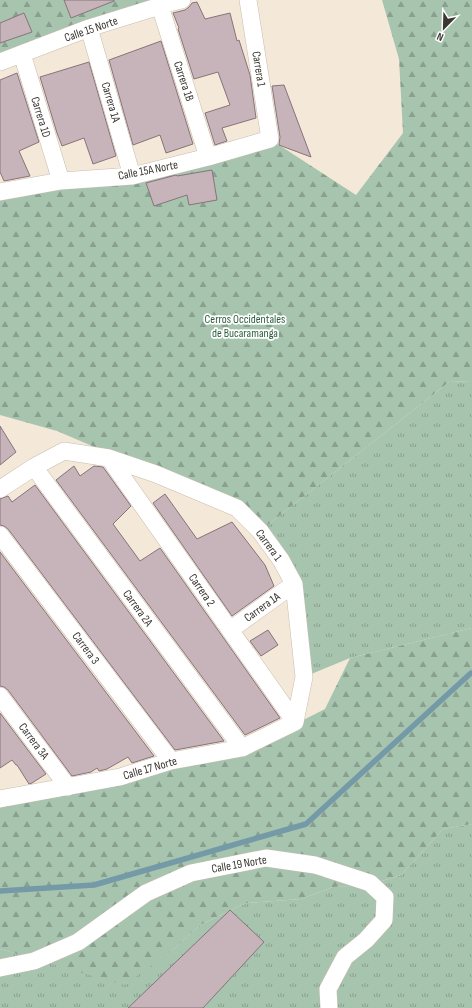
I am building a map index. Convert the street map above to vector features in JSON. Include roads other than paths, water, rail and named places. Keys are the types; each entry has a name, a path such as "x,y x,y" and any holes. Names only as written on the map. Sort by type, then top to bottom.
{"street":[{"name":"Calle 15 Norte","path":"0,62 89,28 182,0"},
{"name":"Carrera 1","path":"248,0 270,139"},
{"name":"Carrera 1B","path":"160,6 208,157"},
{"name":"Carrera 1A","path":"89,28 132,176"},
{"name":"Carrera 1D","path":"22,54 61,181"},
{"name":"Calle 15A Norte","path":"0,192 61,181 132,176 208,157 270,139"},
{"name":"Carrera 1","path":"0,489 34,467 64,451 109,458 156,474 237,508 260,531 281,560 294,584 304,677 295,722"},
{"name":"Carrera 2","path":"109,458 295,722"},
{"name":"Carrera 2A","path":"34,467 242,748"},
{"name":"Carrera 3","path":"0,535 171,761"},
{"name":"Carrera 1A","path":"230,630 294,584"},
{"name":"Carrera 3A","path":"0,696 68,787"},
{"name":"Calle 17 Norte","path":"0,798 120,777 171,761 242,748 295,722"},
{"name":"Calle 19 Norte","path":"0,968 34,961 78,942 146,893 191,873 266,858 315,866 370,883 385,897 384,920 366,940 345,957 328,989 329,1008"}],"waterway":[{"path":"0,891 94,885 306,824 472,673"}],"park label":[{"name":"Cerros Occidentales de Bucaramanga","path":"245,326"}]}
